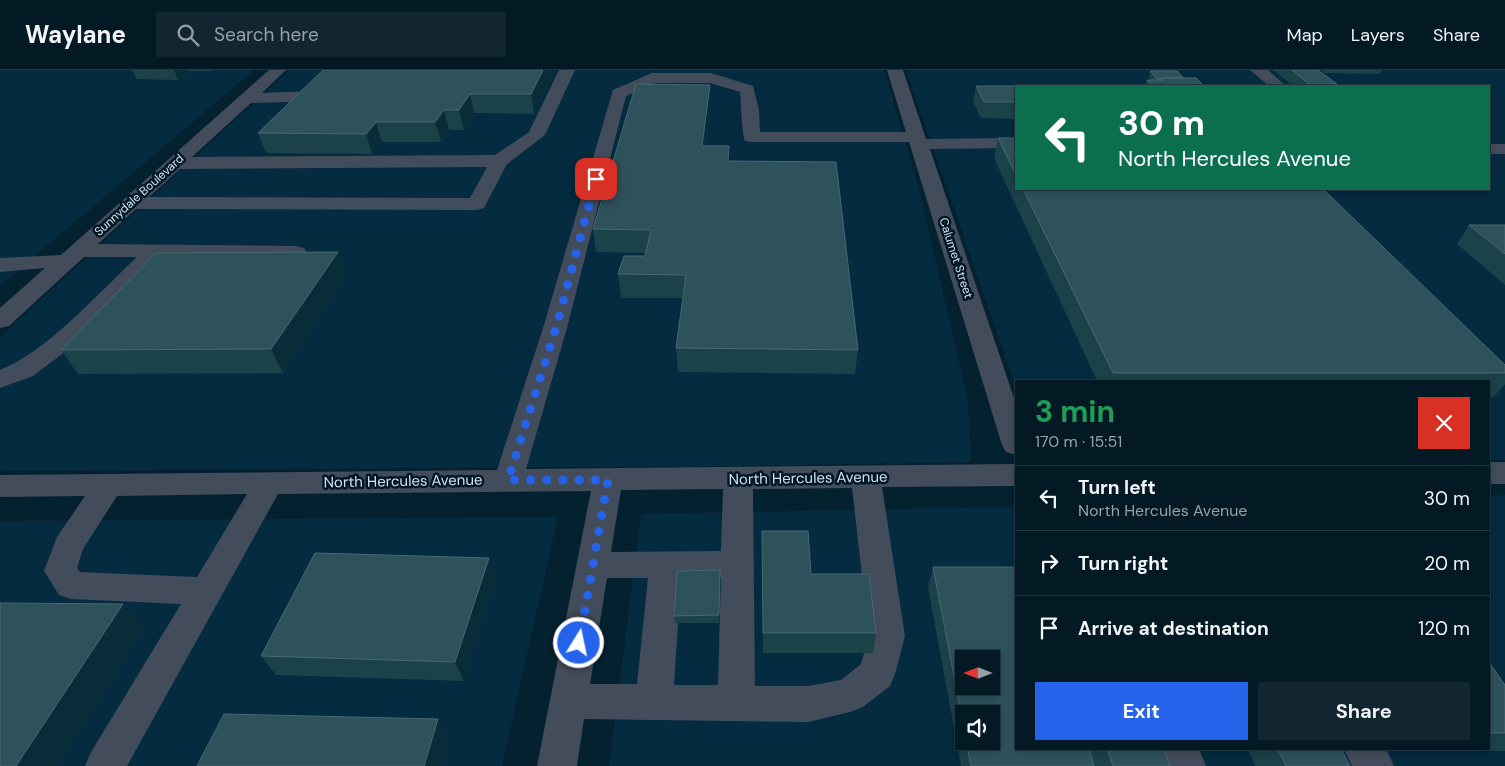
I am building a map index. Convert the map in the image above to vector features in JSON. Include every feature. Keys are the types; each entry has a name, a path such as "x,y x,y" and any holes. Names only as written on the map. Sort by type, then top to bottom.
{"street":[{"name":"Sunnydale Boulevard","path":"0,321 278,70"},
{"path":"130,203 477,204 499,161 536,135 567,70"},
{"name":"Calumet Street","path":"895,70 1015,442"},
{"path":"1258,70 1277,85"},
{"path":"508,480 556,328 619,93 652,78 711,78 747,89 751,110 751,137 1015,143"},
{"path":"247,98 313,96 294,116"},
{"path":"1490,149 1505,149"},
{"path":"175,163 255,155 499,161"},
{"path":"0,380 24,370 57,346 156,251"},
{"path":"0,265 72,255 156,251 296,253"},
{"path":"1490,473 1505,473"},
{"name":"North Hercules Avenue","path":"0,486 1015,475"},
{"path":"569,701 808,704 850,695 878,674 887,636 866,477"},
{"path":"736,703 738,479"},
{"path":"557,766 608,480"},
{"path":"106,766 269,483"},
{"path":"108,485 68,546 60,570 71,585 206,591"},
{"path":"592,565 738,564"},
{"path":"654,702 666,565"},
{"path":"1180,750 1186,766"},
{"path":"1365,750 1374,766"}],"shaded area":[{"path":"0,70 254,70 0,286"},
{"path":"289,70 884,70 917,181 968,400 971,462 739,466 0,471 0,337"},
{"path":"906,70 1505,70 1505,460 1490,460 1490,380 1015,380 1015,384"},
{"path":"1505,495 1505,766 609,766 641,514 1015,507 1015,750 1490,750 1490,496"},
{"path":"558,517 502,766 0,766 0,521"}],"building":[{"path":"323,70 543,70 531,94 470,94 459,110 444,110 435,122 376,122 366,134 258,133"},
{"path":"1292,70 1318,70 1337,84 1309,84"},
{"path":"1150,71 1177,71 1184,78 1157,79"},
{"path":"1161,78 1196,78 1203,85 1151,85 1147,80 1163,80"},
{"path":"636,84 710,85 702,146 729,146 728,161 836,162 858,350 676,348 686,275 618,274 624,256 645,256 651,230 593,229"},
{"path":"976,86 1015,86 1015,102 984,102"},
{"path":"998,138 1015,138 1015,173"},
{"path":"1023,190 1324,190 1505,365 1505,373 1113,373"},
{"path":"1469,225 1505,225 1505,254"},
{"path":"338,252 271,349 61,350 156,253"},
{"path":"762,531 808,531 811,574 869,574 876,633 763,633"},
{"path":"315,553 489,558 455,662 261,656"},
{"path":"933,567 1015,567 1015,750 1089,750 1094,766 971,766 968,750 1000,750 1000,705 960,705 958,695 1000,695 1000,650 955,650 955,681"},
{"path":"720,570 719,615 674,616 677,571"},
{"path":"0,603 123,604 16,766 0,766"},
{"path":"1490,663 1505,685 1505,733 1490,733"},
{"path":"224,714 438,719 424,766 197,766"},
{"path":"1107,750 1164,750 1170,766 1113,766"},
{"path":"1278,750 1342,750 1350,766 1286,766"}],"route":[{"path":"579,643 608,480 508,480 556,328 596,179"}]}
